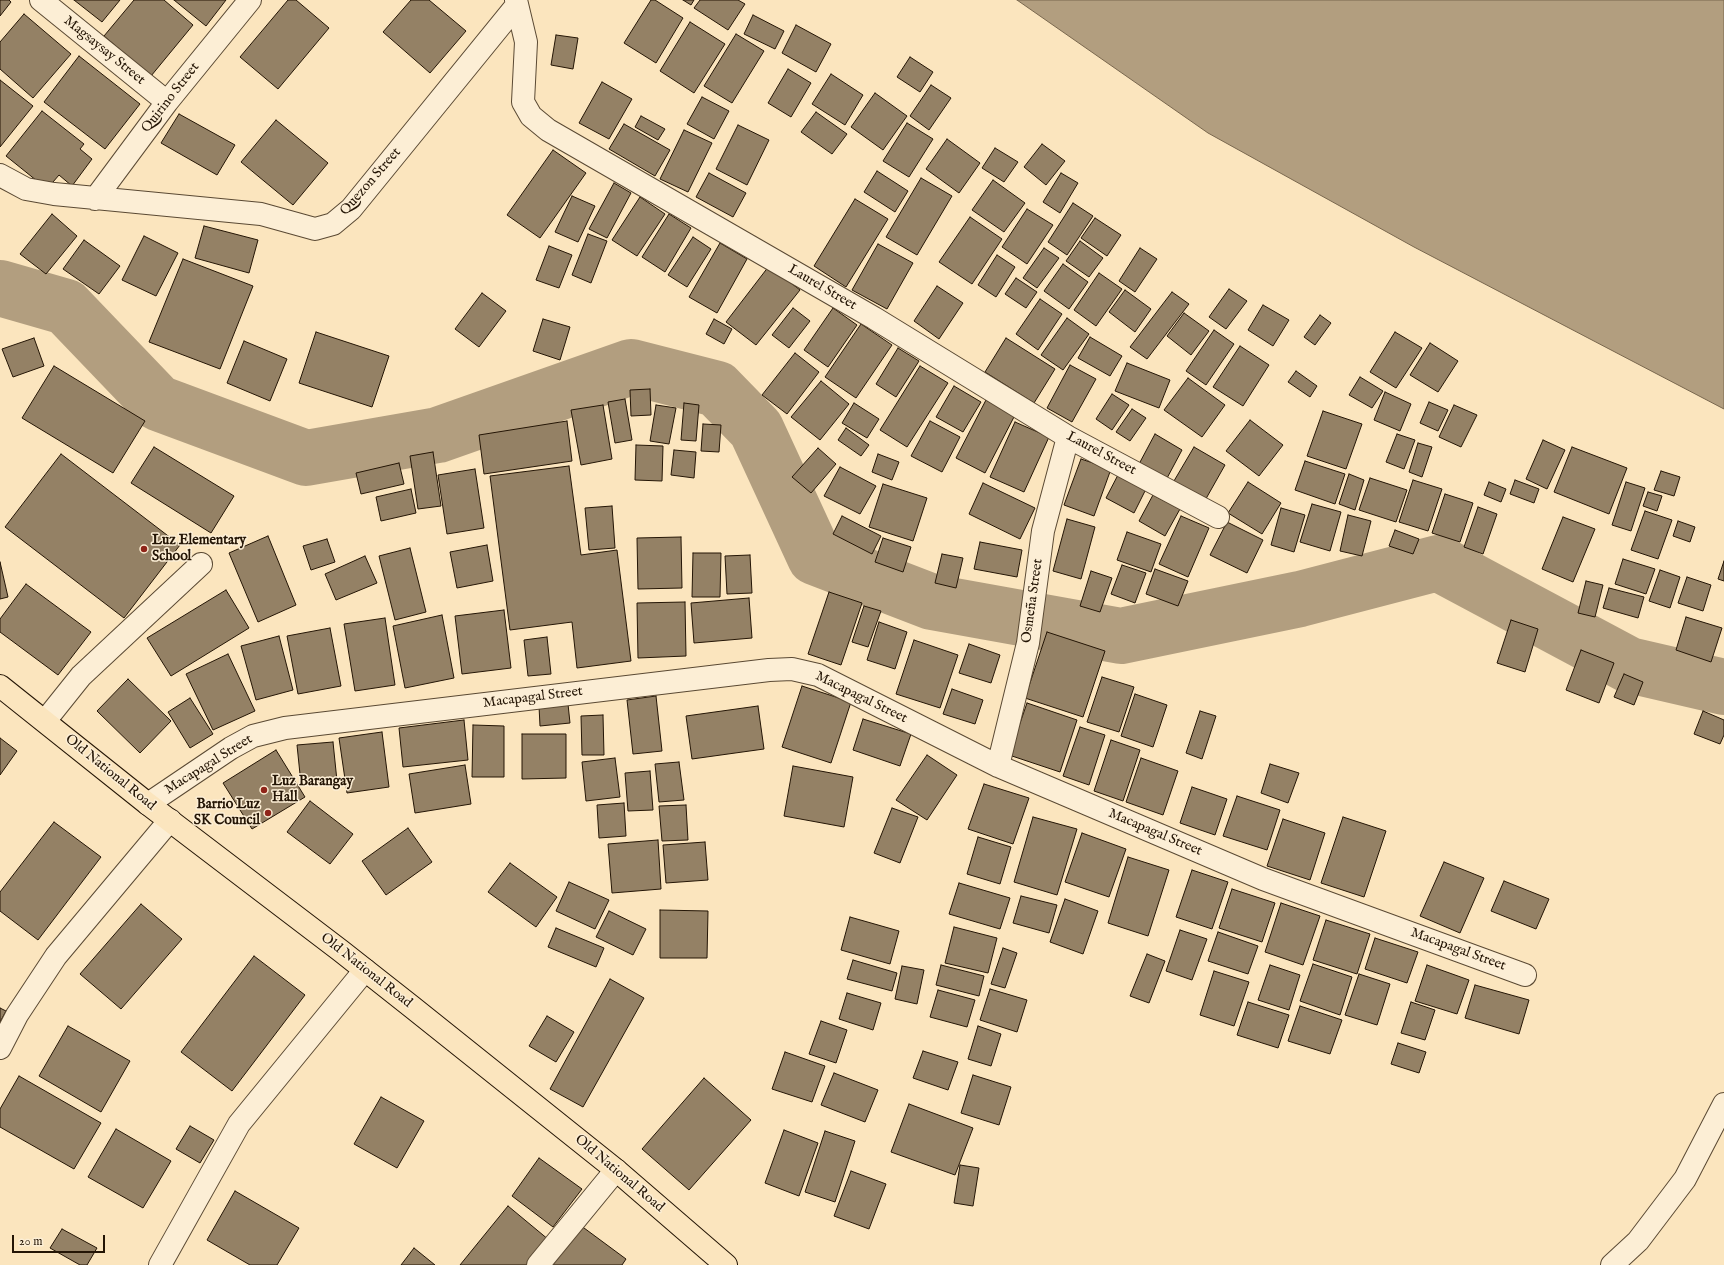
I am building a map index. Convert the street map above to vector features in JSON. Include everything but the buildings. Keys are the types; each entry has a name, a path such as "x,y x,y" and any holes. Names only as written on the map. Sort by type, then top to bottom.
{"main road":[{"name":"Old National Road","path":"0,686 148,804 365,970 616,1170 726,1265"}],"street":[{"name":"Magsaysay Street","path":"41,0 167,102"},
{"name":"Quirino Street","path":"95,199 167,102 250,0"},
{"name":"Quezon Street","path":"0,175 26,189 54,194 260,214 314,229 333,224 351,209 517,3"},
{"name":"Laurel Street","path":"517,3 526,42 523,102 531,116 548,130 874,318 1068,437 1218,517"},
{"name":"Osmeña Street","path":"998,766 1028,643 1042,531 1068,437"},
{"path":"45,721 81,676 201,564"},
{"name":"Macapagal Street","path":"148,804 231,748 247,739 253,736 285,728 769,670 792,669 818,675 998,766 1263,879 1525,975"},
{"path":"0,1048 17,1015 56,956 170,820"},
{"path":"160,1265 239,1124 365,970"},
{"path":"1612,1265 1638,1241 1685,1179 1724,1104"},
{"path":"538,1265 616,1170"}],"shaded area":[{"path":"1017,0 1724,0 1724,409 1414,247 1208,133"}],"waterway":[{"path":"0,288 66,307 158,403 306,458 438,435 631,367 717,389 756,429 815,557 932,602 1121,636 1300,599 1438,563 1629,665 1724,687"}],"place":[{"name":"Luz Elementary School","path":"144,549"},
{"name":"Luz Barangay Hall","path":"264,790"},
{"name":"Barrio Luz SK Council","path":"268,813"}]}
